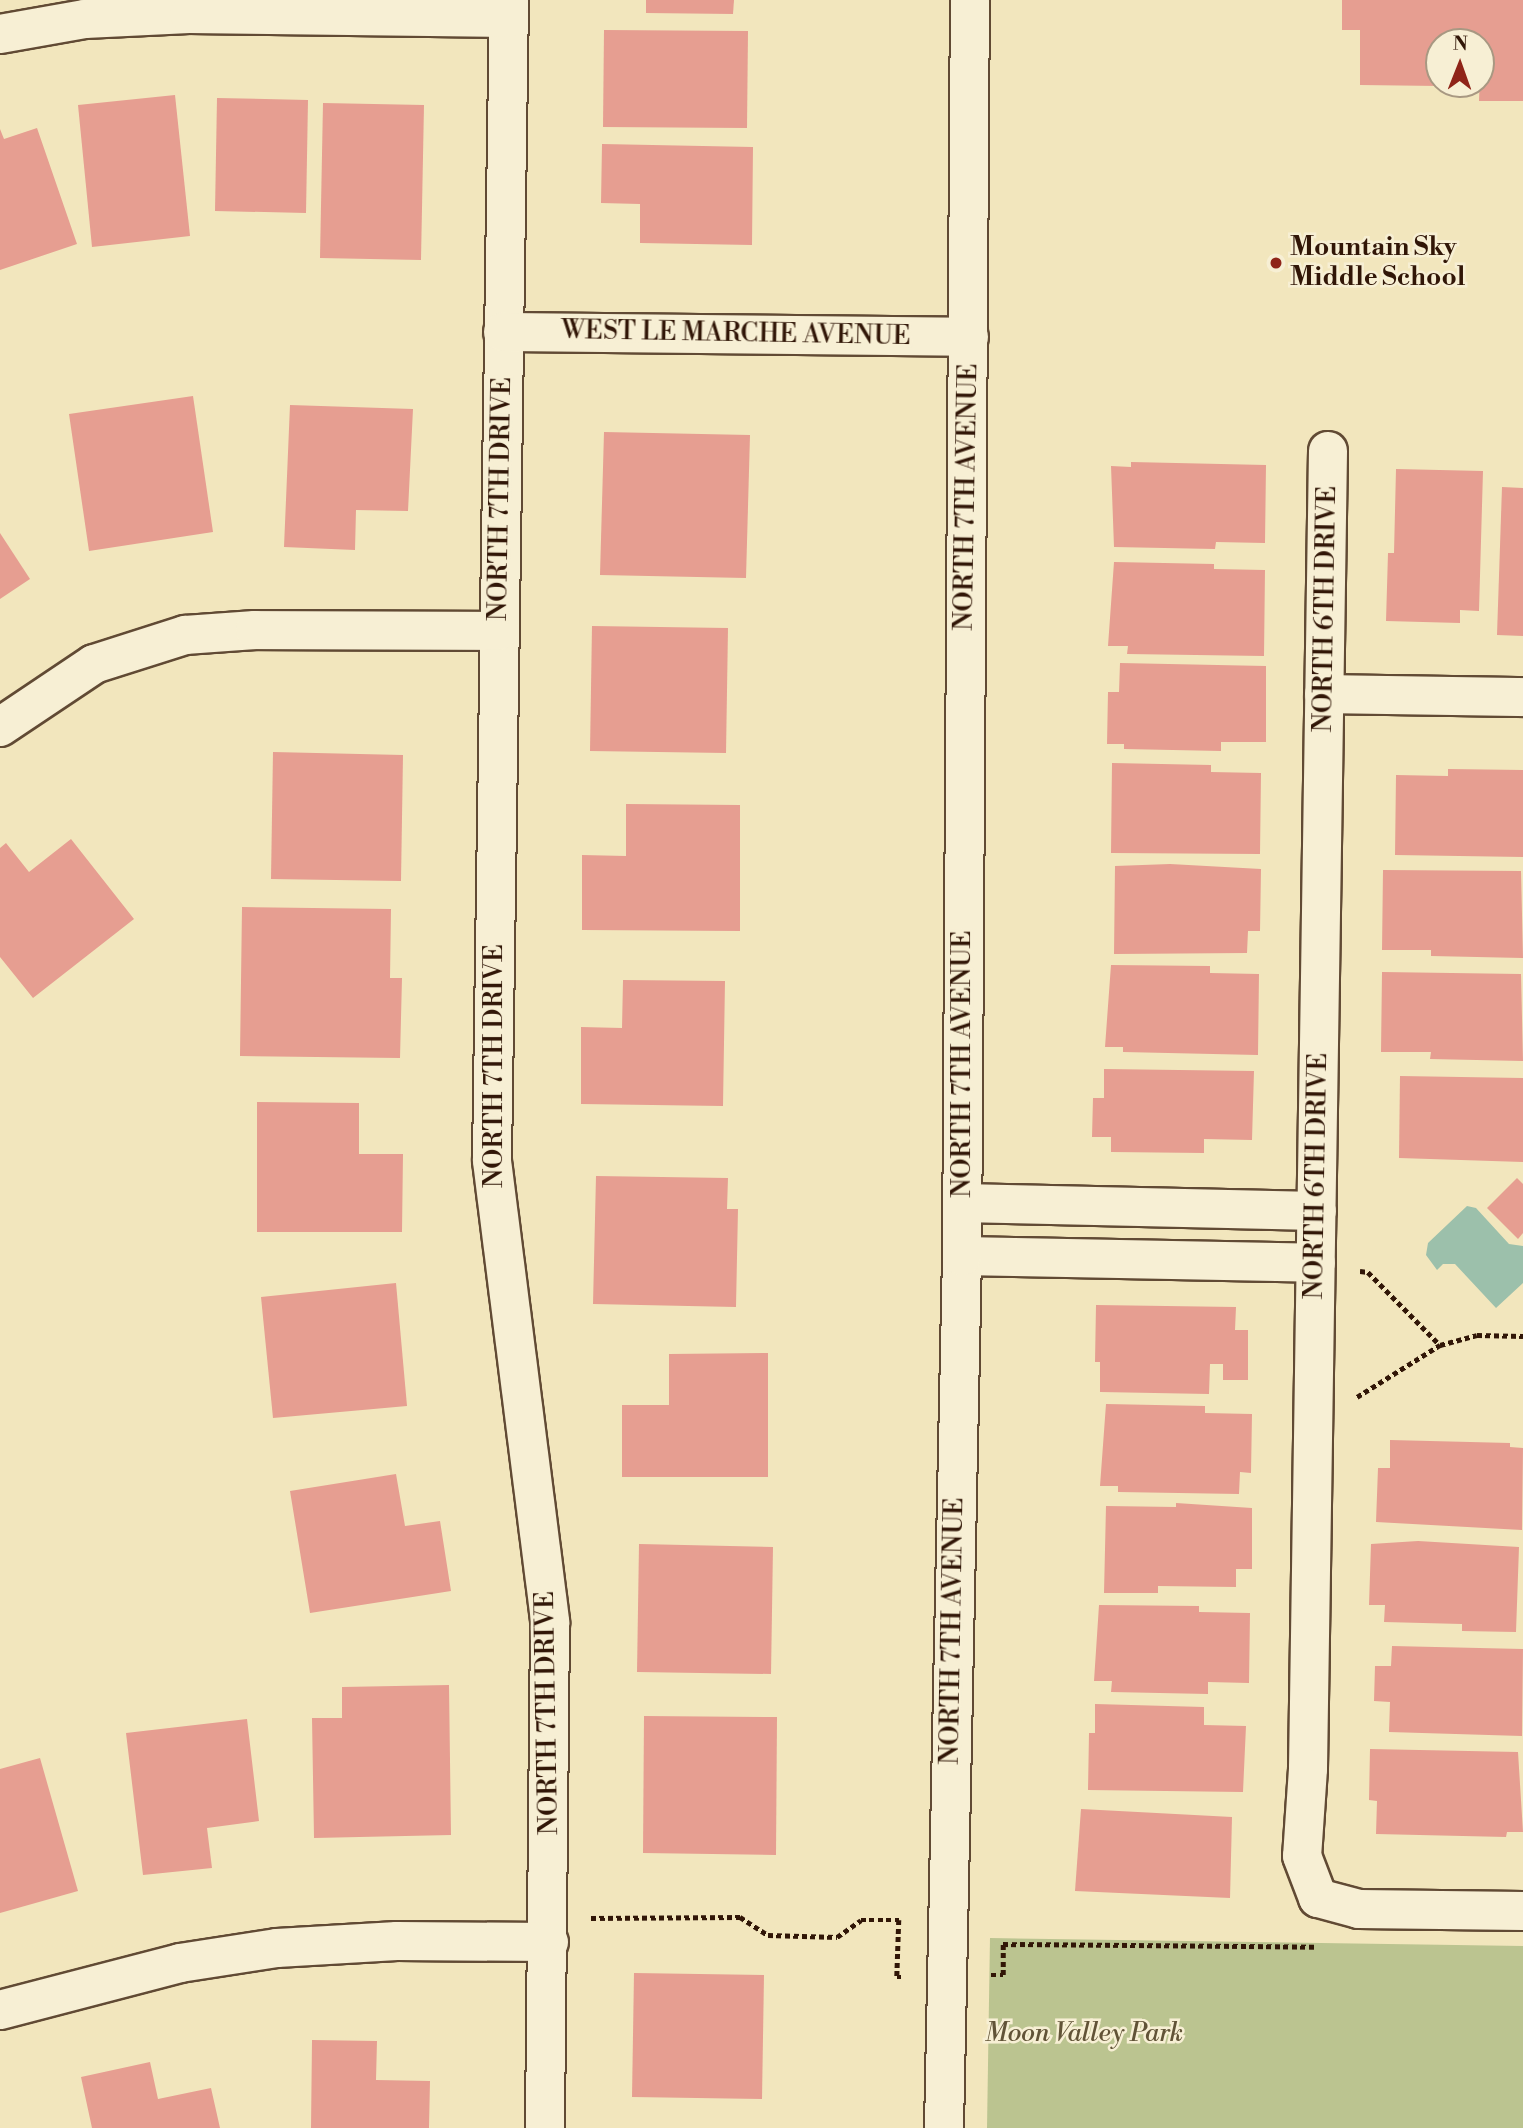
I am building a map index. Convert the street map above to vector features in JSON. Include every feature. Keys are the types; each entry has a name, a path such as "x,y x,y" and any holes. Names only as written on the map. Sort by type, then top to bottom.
{"street":[{"name":"NORTH 7TH AVENUE","path":"944,2128 962,1256 970,0"},
{"path":"0,34 85,19 189,14 509,9"},
{"name":"NORTH 7TH DRIVE","path":"509,9 492,1161 550,1622 550,1930 545,2128"},
{"name":"WEST LE MARCHE AVENUE","path":"503,332 969,337"},
{"name":"NORTH 6TH DRIVE","path":"1328,451 1308,1769 1302,1856 1318,1898 1359,1909 1523,1911"},
{"path":"0,727 94,664 185,635 255,630 499,631"},
{"path":"1324,694 1523,697"},
{"path":"962,1203 1317,1211"},
{"path":"962,1256 1316,1265"},
{"path":"0,2010 180,1963 277,1948 550,1930"}],"path":[{"path":"1316,1265 1368,1272 1440,1345"},
{"path":"1314,1395 1363,1397 1440,1345 1477,1335 1523,1336"},
{"path":"550,1930 740,1917 768,1935 837,1937 861,1920 899,1920 897,1977 1003,1975 1003,1944 1321,1947"}],"green space":[{"name":"Moon Valley Park","path":"990,1938 1523,1946 1523,2128 987,2128"}],"shaded area":[{"path":"1467,1206 1476,1208 1509,1244 1523,1246 1523,1283 1496,1308 1455,1264 1443,1264 1437,1270 1426,1255 1428,1243"}],"building":[{"path":"646,0 734,0 733,14 646,13"},
{"path":"1342,0 1523,0 1523,101 1479,101 1479,98 1495,98 1495,28 1425,28 1425,86 1360,85 1360,30 1342,30"},
{"path":"604,30 748,31 747,128 603,127"},
{"path":"175,95 190,236 92,247 78,105"},
{"path":"217,98 308,100 306,213 215,211"},
{"path":"323,103 424,105 421,260 320,258"},
{"path":"37,128 77,244 0,270 0,129 4,139"},
{"path":"602,144 753,147 752,245 640,243 640,204 601,203"},
{"path":"193,396 213,532 89,551 69,414"},
{"path":"290,405 413,409 408,511 356,510 355,550 284,547"},
{"path":"604,432 750,435 746,578 600,575"},
{"path":"1131,462 1266,465 1265,543 1216,542 1215,549 1114,547 1111,466 1131,467"},
{"path":"1396,469 1483,471 1479,611 1460,610 1460,623 1386,621 1388,553 1394,553"},
{"path":"1502,487 1523,488 1523,636 1497,635"},
{"path":"0,533 30,579 0,599"},
{"path":"1114,562 1214,564 1214,569 1265,570 1264,656 1127,654 1128,646 1108,646"},
{"path":"592,626 728,628 726,753 590,751"},
{"path":"1120,663 1266,666 1266,742 1221,742 1221,751 1124,749 1124,744 1107,744 1108,692 1119,692"},
{"path":"273,752 403,755 401,881 271,879"},
{"path":"1112,763 1211,765 1211,772 1261,773 1260,854 1111,853"},
{"path":"1448,769 1523,770 1523,857 1395,855 1396,775 1448,776"},
{"path":"626,804 740,805 740,931 582,930 582,855 626,856"},
{"path":"71,839 134,919 33,998 0,957 0,848 6,843 29,872"},
{"path":"1170,864 1261,869 1260,931 1248,931 1247,953 1114,954 1115,866"},
{"path":"1383,870 1521,871 1523,958 1431,956 1431,950 1382,950"},
{"path":"242,907 391,909 390,978 402,978 400,1058 240,1056"},
{"path":"1111,965 1210,966 1210,973 1259,974 1258,1055 1123,1052 1123,1047 1105,1047"},
{"path":"1382,972 1521,974 1523,1061 1430,1059 1431,1052 1381,1052"},
{"path":"623,980 725,981 723,1106 581,1104 581,1027 622,1028"},
{"path":"1104,1069 1254,1071 1252,1140 1204,1139 1204,1153 1111,1152 1111,1137 1092,1137 1093,1098 1104,1098"},
{"path":"1400,1076 1523,1078 1523,1162 1399,1158"},
{"path":"257,1102 359,1103 359,1154 403,1154 402,1232 257,1232"},
{"path":"596,1176 728,1178 727,1209 738,1209 736,1307 593,1304"},
{"path":"1517,1178 1523,1184 1523,1233 1518,1239 1487,1208"},
{"path":"396,1283 407,1406 273,1418 261,1297"},
{"path":"1096,1305 1236,1307 1235,1330 1248,1330 1248,1380 1223,1380 1223,1364 1210,1364 1209,1394 1100,1392 1100,1362 1095,1362"},
{"path":"768,1353 768,1477 622,1477 622,1405 669,1405 669,1354"},
{"path":"1106,1404 1205,1406 1205,1413 1252,1414 1251,1473 1240,1472 1239,1494 1118,1492 1118,1486 1100,1486"},
{"path":"1390,1440 1510,1443 1510,1447 1523,1448 1522,1530 1376,1522 1378,1468 1390,1468"},
{"path":"396,1474 405,1526 440,1521 451,1591 310,1613 290,1491"},
{"path":"1176,1503 1252,1508 1252,1569 1236,1569 1236,1587 1158,1586 1158,1593 1104,1593 1106,1506 1176,1507"},
{"path":"1418,1541 1519,1547 1516,1632 1462,1631 1462,1624 1384,1622 1385,1605 1369,1605 1371,1544"},
{"path":"639,1544 773,1547 771,1674 637,1672"},
{"path":"1099,1605 1199,1606 1199,1612 1250,1613 1249,1683 1208,1682 1208,1694 1111,1692 1112,1681 1094,1681"},
{"path":"1392,1646 1523,1649 1522,1736 1389,1732 1390,1702 1374,1701 1375,1666 1391,1666"},
{"path":"449,1685 451,1835 314,1838 312,1718 342,1718 342,1687"},
{"path":"1095,1704 1204,1707 1204,1725 1246,1726 1243,1792 1088,1790 1089,1733 1095,1733"},
{"path":"644,1716 777,1717 776,1855 643,1853"},
{"path":"247,1719 259,1821 207,1828 212,1868 143,1875 126,1733"},
{"path":"1370,1749 1518,1752 1523,1832 1507,1832 1506,1837 1376,1834 1377,1801 1369,1800"},
{"path":"40,1758 78,1891 0,1913 0,1769"},
{"path":"1081,1809 1232,1817 1230,1898 1075,1891"},
{"path":"634,1973 764,1975 762,2099 632,2097"},
{"path":"312,2040 377,2041 376,2080 430,2081 429,2128 311,2128"},
{"path":"150,2062 158,2099 211,2088 220,2128 92,2128 81,2077"}],"place":[{"name":"Mountain Sky Middle School","path":"1276,263"}]}
